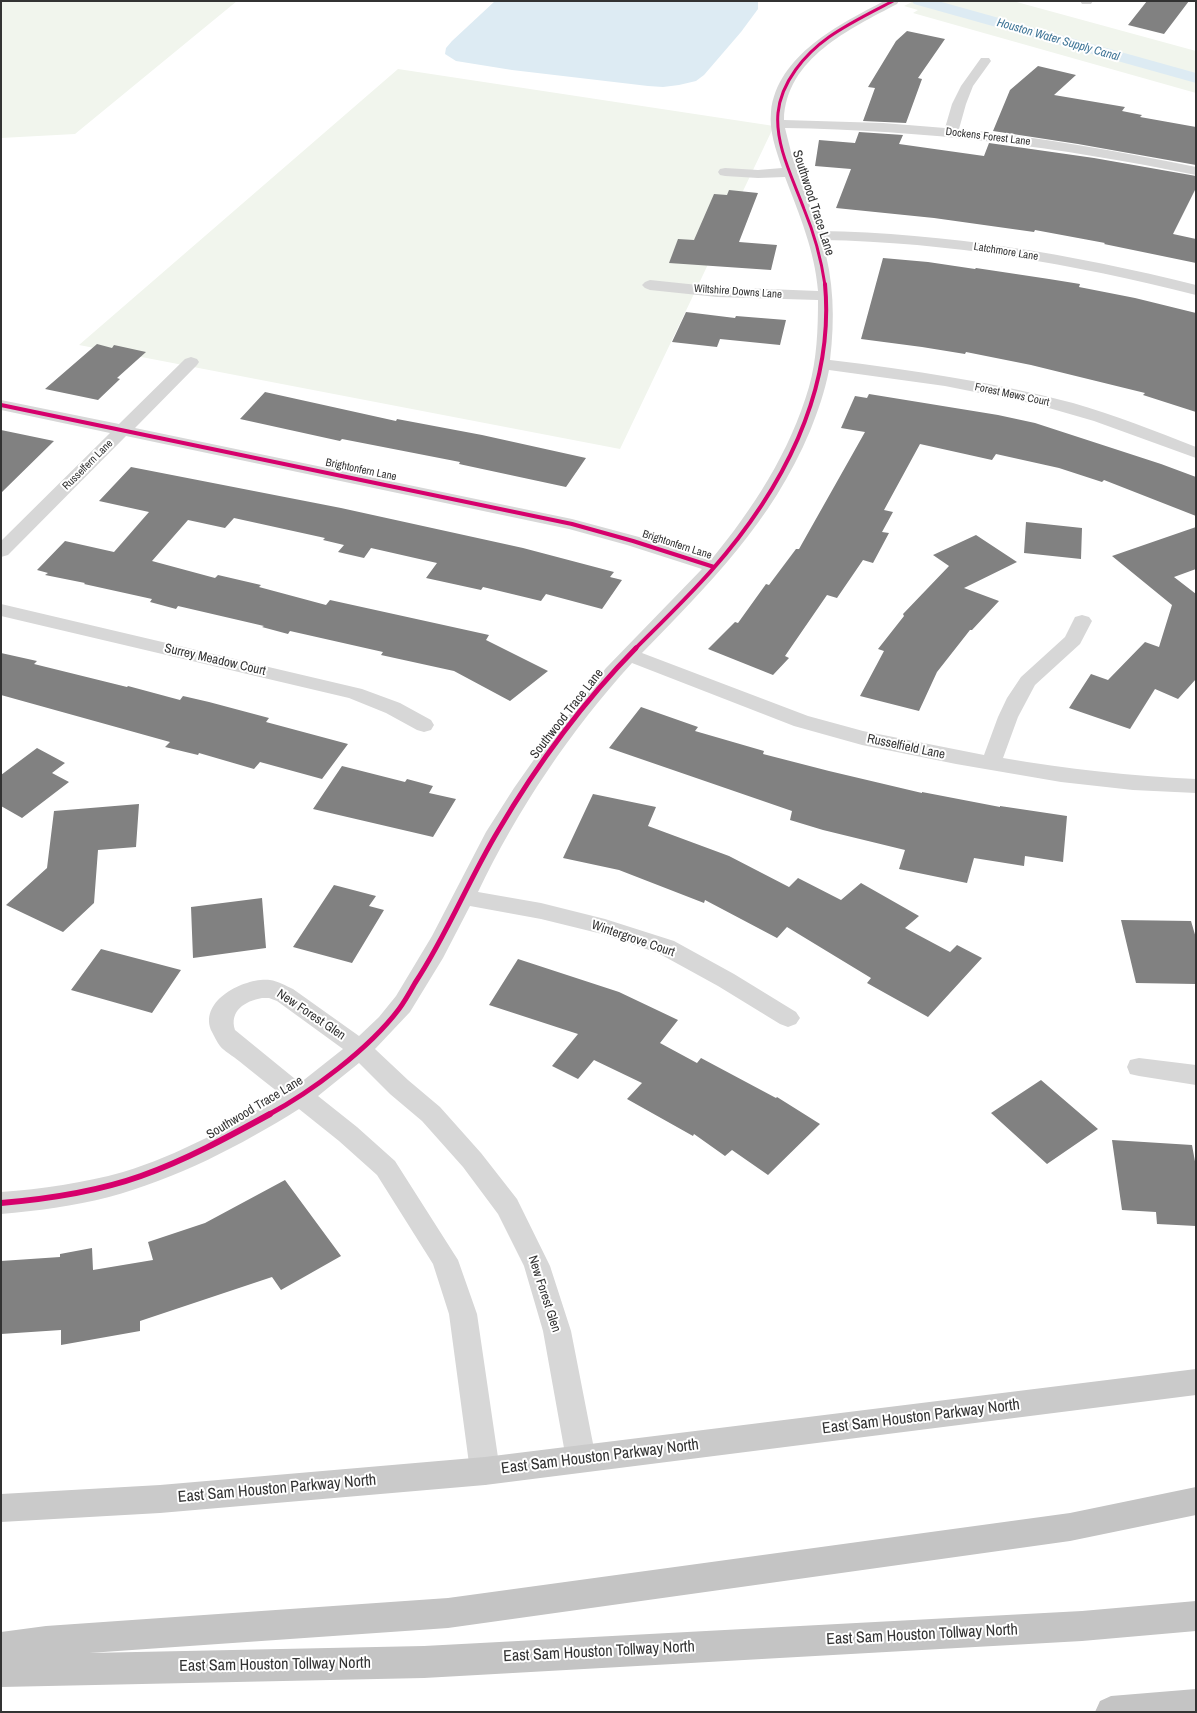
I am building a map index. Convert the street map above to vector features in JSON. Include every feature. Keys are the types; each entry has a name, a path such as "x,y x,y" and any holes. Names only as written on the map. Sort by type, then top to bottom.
{"highway":[{"path":"1,1648 46,1641 448,1613 1070,1527 1196,1501"},
{"name":"East Sam Houston Tollway North","path":"1,1672 424,1662 1082,1626 1196,1616"},
{"path":"1111,1712 1196,1705"}],"main road":[{"name":"East Sam Houston Parkway North","path":"1,1508 160,1499 485,1471 1196,1382"}],"street":[{"name":"Southwood Trace Lane","path":"1,1203 30,1201 78,1193 125,1182 170,1165 212,1146 301,1096 360,1049 397,1012 433,958 488,848 518,797 559,738 595,692 714,567 736,540 765,500 798,440 816,388 821,364 826,317 824,276 813,235 791,172 778,124 778,112 784,92 796,70 807,56 838,31 892,2"},
{"path":"951,132 959,104 967,86 985,61"},
{"name":"Dockens Forest Lane","path":"778,124 864,126 951,132 1104,153 1196,171"},
{"path":"725,172 758,174 791,172"},
{"name":"Latchmore Lane","path":"813,235 891,238 1017,253 1114,271 1196,290"},
{"name":"Wiltshire Downs Lane","path":"650,285 717,292 825,296"},
{"name":"Russelfern Lane","path":"1,551 191,362"},
{"name":"Forest Mews Court","path":"821,364 939,379 1042,401 1093,415 1196,453"},
{"name":"Brightonfern Lane","path":"1,405 572,524 633,541 714,567"},
{"name":"Surrey Meadow Court","path":"1,610 355,693 393,708 424,725"},
{"path":"989,763 995,754 1008,717 1025,687 1042,666 1073,640 1082,621"},
{"name":"Russelfield Lane","path":"629,655 801,721 893,745 989,763 1097,780 1133,784 1196,786"},
{"name":"Wintergrove Court","path":"463,897 541,911 605,927 666,947 726,980 788,1018"},
{"name":"New Forest Glen","path":"485,1471 474,1378 463,1314 445,1260 386,1168 348,1134 228,1039 222,1025 224,1010 234,998 249,991 272,989 285,995 360,1049 399,1087 431,1114 472,1160 508,1207 537,1266 557,1330 581,1459"},
{"path":"1139,1067 1196,1076"}],"shaded area":[{"path":"1,1 237,1 75,134 1,138"},
{"path":"495,1 758,1 758,9 741,32 704,75 696,81 663,87 512,70 456,61 445,54 446,48 452,41"},
{"path":"914,1 1013,1 1196,51 1196,93 913,13 918,10 904,6"},
{"path":"398,69 774,126 620,449 79,345"}],"building":[{"path":"1147,1 1189,1 1164,34 1128,25"},
{"path":"907,31 945,39 918,78 922,79 906,123 863,121 875,88 868,87 896,41"},
{"path":"1038,66 1076,75 1054,95 1125,107 1122,111 1142,115 1140,117 1196,127 1196,165 1078,144 993,131 1010,90"},
{"path":"859,132 903,135 899,144 984,156 989,143 1094,158 1196,176 1196,188 1173,234 1196,239 1196,263 1104,244 1105,243 1035,230 1034,232 934,218 836,208 851,169 815,166 819,140 855,143"},
{"path":"729,190 758,193 739,242 777,245 771,270 669,263 678,239 694,240 714,194 727,195"},
{"path":"883,258 976,268 1080,284 1079,287 1135,298 1196,313 1196,412 1143,395 1145,393 1031,365 966,352 965,354 861,339"},
{"path":"686,312 735,318 736,316 786,320 780,345 720,339 717,347 672,342"},
{"path":"97,344 112,348 114,345 146,352 117,378 120,379 98,400 45,389"},
{"path":"265,392 396,421 397,419 482,435 586,458 566,487 459,464 460,462 342,439 340,441 240,419"},
{"path":"869,394 998,415 1035,423 1196,477 1196,516 1104,480 1102,482 1059,468 996,454 992,460 920,444 884,510 893,512 882,532 889,533 873,563 863,560 837,598 827,595 785,656 789,658 773,675 708,649 735,622 738,623 766,584 769,585 796,549 799,549 865,432 841,428 855,396 867,398"},
{"path":"1,430 54,441 1,493"},
{"path":"131,467 341,508 523,548 614,572 610,577 622,580 602,609 546,594 541,601 483,587 481,590 426,578 437,563 371,548 364,558 338,552 344,545 323,540 325,538 234,518 225,528 188,520 152,561 215,578 218,575 261,585 259,587 326,605 330,600 489,635 486,640 548,671 510,701 454,671 381,655 383,652 290,631 288,634 262,627 264,626 178,606 176,609 150,602 152,599 45,575 48,573 37,570 65,541 114,552 149,512 99,501"},
{"path":"1026,522 1082,528 1081,559 1024,553"},
{"path":"1196,527 1196,569 1174,577 1196,594 1196,679 1178,699 1155,689 1130,729 1069,708 1091,674 1108,680 1145,642 1159,647 1172,605 1112,556"},
{"path":"976,535 1017,562 964,588 999,601 972,630 970,630 937,672 919,711 860,696 884,651 878,649 904,616 903,614 949,566 933,555"},
{"path":"1,653 37,661 34,664 180,700 183,696 209,702 269,718 266,722 348,744 322,779 260,762 254,769 199,753 198,755 165,747 170,742 1,695"},
{"path":"641,707 698,727 695,731 764,751 763,754 829,771 922,793 1000,807 1067,816 1063,862 1025,856 1024,866 974,858 967,883 899,869 905,850 823,830 790,820 792,811 609,748"},
{"path":"37,748 65,763 52,773 69,782 22,818 1,806 1,775"},
{"path":"342,766 405,782 407,779 433,786 429,793 456,799 433,837 313,809"},
{"path":"593,794 656,807 648,826 729,856 789,887 798,878 841,900 861,883 919,916 905,928 950,952 957,945 982,958 928,1017 867,983 871,978 787,927 777,938 705,900 704,903 619,870 563,858"},
{"path":"139,804 136,847 98,850 94,903 63,932 6,905 47,868 54,811"},
{"path":"334,885 376,896 369,906 384,910 352,963 293,947"},
{"path":"262,898 266,948 193,958 191,907"},
{"path":"1121,920 1191,921 1196,938 1196,984 1136,983"},
{"path":"101,949 181,970 152,1013 71,990"},
{"path":"518,959 619,992 678,1020 660,1043 697,1063 701,1058 776,1098 777,1097 820,1124 768,1175 732,1150 725,1156 694,1134 693,1136 627,1099 642,1083 594,1060 578,1079 552,1066 578,1034 489,1005"},
{"path":"1041,1080 1098,1129 1047,1164 991,1113"},
{"path":"1112,1140 1192,1145 1196,1167 1196,1226 1157,1224 1156,1212 1122,1210"},
{"path":"285,1180 341,1256 281,1290 272,1277 140,1321 140,1331 61,1345 61,1330 1,1334 1,1261 60,1257 60,1254 92,1248 93,1270 153,1260 148,1242 205,1223"}],"waterway":[{"name":"Houston Water Supply Canal","path":"920,1 1196,78"}],"cycle path":[{"path":"1,1203 63,1196 94,1190 140,1177 201,1151 274,1112 303,1094 340,1066 364,1045 400,1009 444,936 497,832 534,774 561,737 613,672 692,592 732,546 767,497 796,444 808,416 820,374 824,345 826,299 823,272 816,244 808,217 789,168 779,133 779,106 785,88 791,77 807,56 829,37 893,1"},
{"path":"1,405 572,524 633,541 714,567"}]}
